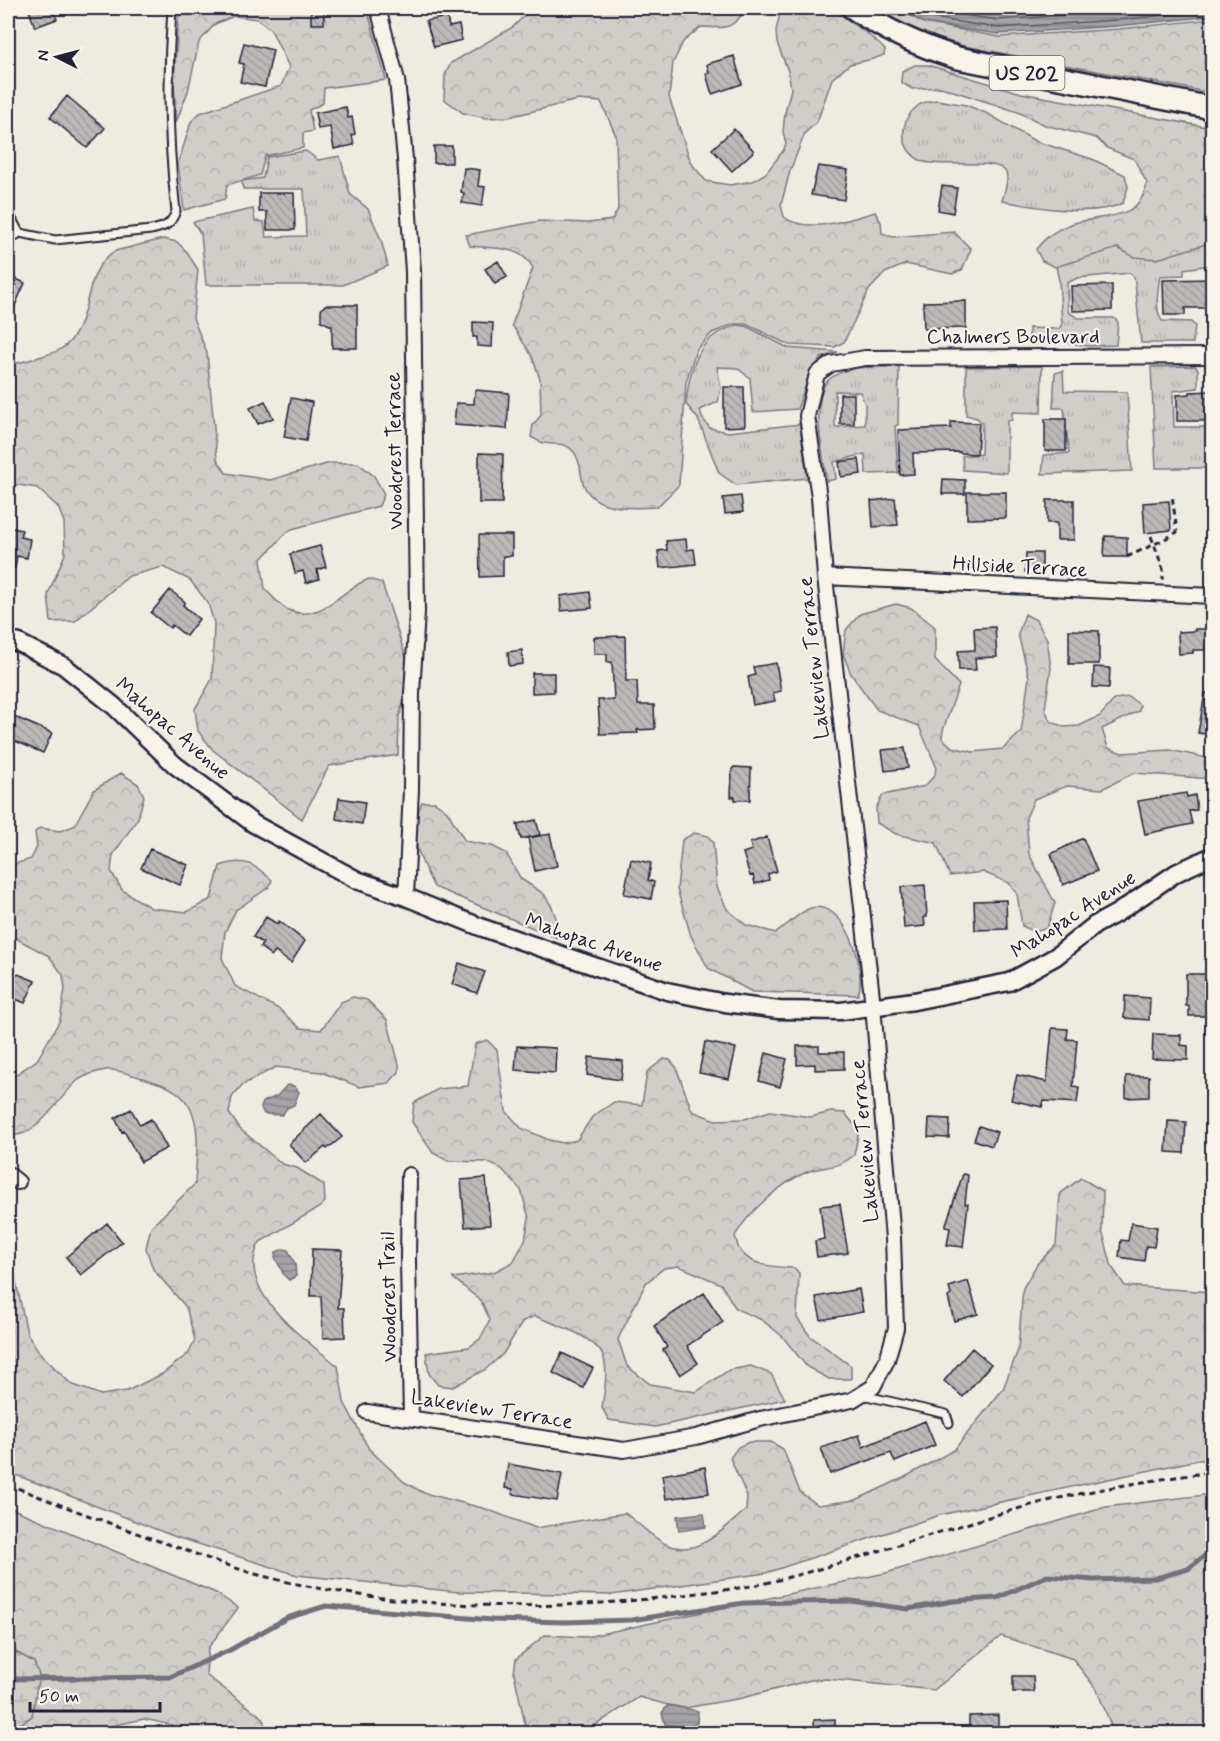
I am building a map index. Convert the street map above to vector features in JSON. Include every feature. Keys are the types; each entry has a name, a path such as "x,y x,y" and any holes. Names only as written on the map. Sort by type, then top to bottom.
{"main road":[{"name":"US 202","path":"853,8 898,36 927,49 958,58 1212,108"}],"street":[{"name":"Woodcrest Terrace","path":"378,8 397,80 413,271 417,612 412,693 411,789 406,897"},
{"path":"8,219 15,232"},
{"name":"Chalmers Boulevard","path":"817,374 831,364 865,358 1212,356"},
{"name":"Lakeview Terrace","path":"367,1412 624,1450 696,1437 760,1419 852,1400 873,1387 888,1360 896,1328 893,1238 873,1006 825,577 819,497 807,416 817,374"},
{"name":"Hillside Terrace","path":"825,577 1212,596"},
{"name":"Mahopac Avenue","path":"8,640 19,643 64,666 114,706 175,765 254,824 357,880 483,928 667,991 725,1003 778,1010 841,1011 914,1001 1009,982 1056,957 1095,925 1176,873 1212,856"},
{"name":"Woodcrest Trail","path":"409,1175 411,1418"}],"lane":[{"path":"15,232 55,240 151,230 172,223 176,211 170,127 169,74 172,8"},
{"path":"860,1395 946,1414 949,1423"}],"path":[{"path":"1127,557 1177,532 1172,495"},
{"path":"1151,536 1163,569 1164,594"},
{"path":"8,1484 53,1503 200,1556 290,1582 420,1600 508,1605 598,1605 776,1581 1034,1505 1116,1485 1212,1472"}],"green space":[{"path":"809,7 832,10 874,40 885,50 884,55 850,64 832,79 817,122 805,133 790,171 781,205 784,217 804,225 816,225 841,222 875,212 881,222 882,233 893,237 954,232 971,249 962,270 952,274 906,264 885,273 869,290 844,342 835,347 789,345 746,324 734,324 712,333 696,350 686,382 679,485 657,507 615,506 595,499 583,483 578,459 571,449 563,445 543,443 531,437 533,425 541,415 540,379 532,356 512,325 533,268 522,255 506,249 470,246 466,235 540,221 588,223 612,220 618,209 616,136 601,102 578,100 509,117 486,118 463,113 444,99 445,75 451,63 513,27 532,8 748,8 733,24 723,27 701,27 683,42 673,63 669,97 691,163 706,181 730,185 753,181 766,173 786,144 783,132 791,89 788,71 777,43 776,31 780,13 790,9"},
{"path":"179,8 367,8 386,80 324,88 323,103 309,110 313,131 303,133 303,148 265,156 260,175 227,185 225,199 184,210 178,164 191,122 200,113 281,86 289,67 271,30 257,19 234,16 215,24 199,42 188,91 176,123 174,81"},
{"path":"870,8 897,8 924,23 999,37 1119,29 1212,19 1212,93 964,46 905,28"},
{"path":"915,65 928,65 1021,93 1212,128 1212,244 1157,259 1134,257 1118,248 1055,267 1042,261 1036,249 1057,230 1078,222 1126,212 1135,206 1142,197 1147,183 1134,159 1107,148 1096,138 1045,125 1018,112 941,87 912,89 901,82 902,71"},
{"path":"937,100 966,105 988,114 1035,141 1092,159 1125,175 1128,187 1123,203 1096,210 1080,211 1002,201 1007,176 998,166 939,164 922,161 908,150 904,126 912,111 919,105"},
{"path":"306,151 318,160 340,156 350,194 368,209 381,240 388,266 343,285 206,285 201,234 193,222 253,209 255,221 264,222 266,237 306,236 304,189 243,189 242,181 263,178 267,157"},
{"path":"1212,232 1212,268 1204,266 1184,269 1184,275 1160,276 1157,305 1162,321 1191,322 1195,326 1193,343 1141,343 1135,283 1130,273 1077,278 1067,283 1068,312 1078,318 1114,318 1118,322 1116,345 1088,346 1052,340 1029,344 1029,328 1059,329 1062,324 1059,281 1053,251"},
{"path":"163,239 177,242 187,252 198,270 193,318 207,353 217,459 226,473 270,480 330,463 358,463 374,476 384,494 379,506 292,529 261,560 265,589 281,605 291,611 303,613 323,608 359,583 369,579 382,583 408,664 405,697 399,717 398,755 329,766 302,819 213,750 198,731 195,709 212,679 214,623 208,603 190,580 163,567 129,576 75,621 51,622 48,594 65,554 64,522 58,507 37,488 13,484 8,486 8,364 27,361 61,349 72,339 79,327 91,285 104,260 115,251"},
{"path":"737,325 746,326 788,348 838,352 821,358 810,374 797,409 753,412 750,378 737,368 717,367 721,388 718,402 700,410 702,418 710,428 728,432 800,424 807,478 736,485 719,473 698,419 686,404 693,366 702,348 715,335"},
{"path":"1042,366 1041,413 1012,412 1012,420 1007,421 1007,473 963,470 962,456 981,454 982,423 977,418 966,415 966,367"},
{"path":"1195,366 1198,369 1198,388 1173,391 1174,427 1212,427 1212,468 1156,468 1151,367"},
{"path":"899,367 898,425 895,426 898,473 866,474 865,454 834,462 836,479 827,481 819,418 819,405 825,384 833,376 851,369","holes":["835,391 860,392 865,404 865,425 835,427"]},
{"path":"1063,371 1064,391 1127,392 1132,471 1042,474 1044,455 1069,453 1064,408 1053,408 1055,373"},
{"path":"896,604 911,608 935,627 935,660 959,685 942,738 952,747 973,752 1003,749 1021,732 1029,677 1018,634 1025,614 1036,620 1047,639 1051,668 1045,709 1050,721 1064,727 1079,726 1100,716 1115,699 1129,697 1140,705 1139,711 1102,729 1108,748 1122,753 1170,750 1212,759 1212,779 1134,773 1102,789 1067,786 1034,799 1026,818 1029,854 1055,903 1047,928 1035,932 1022,926 1017,894 1009,883 983,872 950,876 936,843 896,834 877,823 876,808 883,795 925,786 935,775 936,766 919,726 877,710 851,674 843,654 846,630 860,614"},
{"path":"121,773 138,784 144,796 138,818 113,855 111,871 122,890 151,908 187,912 211,899 220,866 242,862 254,866 272,880 269,887 236,910 225,932 222,958 235,986 279,1009 300,1028 321,1030 341,1002 353,997 367,1000 387,1020 399,1064 399,1072 389,1083 360,1087 321,1072 276,1067 242,1085 232,1097 229,1113 240,1129 282,1164 297,1168 324,1185 325,1202 320,1207 260,1242 254,1260 256,1278 276,1312 338,1366 344,1402 369,1449 404,1482 424,1493 486,1509 536,1528 625,1513 650,1534 678,1548 700,1545 719,1533 746,1510 747,1496 730,1458 738,1447 749,1442 771,1442 783,1449 800,1492 818,1505 856,1500 954,1450 1003,1389 1018,1350 1023,1288 1037,1264 1056,1245 1060,1194 1081,1178 1103,1191 1102,1230 1112,1267 1125,1286 1212,1292 1212,1460 1198,1460 940,1515 766,1573 611,1595 459,1592 297,1575 176,1537 8,1472 8,1244 27,1333 39,1352 71,1384 101,1395 127,1391 162,1374 189,1353 195,1340 186,1307 153,1269 146,1248 151,1227 195,1184 197,1137 195,1122 183,1098 172,1089 155,1082 116,1071 103,1071 77,1081 38,1125 19,1135 8,1135 8,1080 37,1060 60,1020 65,989 63,975 49,956 8,934 8,866 31,859 37,847 35,832 40,828 60,831 74,826 94,790"},
{"path":"422,802 435,802 447,811 465,841 492,846 506,853 521,879 544,894 552,907 557,921 557,938 434,887 420,856 415,836 415,825"},
{"path":"694,833 708,836 713,842 717,887 727,909 746,925 776,933 807,909 824,908 835,915 844,925 857,954 860,970 858,995 752,992 708,968 691,936 677,889 682,840"},
{"path":"487,1040 497,1050 506,1111 521,1128 549,1140 563,1143 577,1140 592,1117 614,1102 642,1105 647,1072 664,1059 670,1060 676,1067 692,1111 715,1120 744,1119 770,1111 811,1117 831,1112 845,1113 859,1131 854,1155 836,1165 807,1172 787,1183 748,1217 735,1236 739,1249 750,1260 765,1265 794,1268 799,1273 797,1318 810,1336 851,1366 851,1379 829,1379 807,1367 782,1336 762,1320 736,1309 721,1284 679,1266 664,1268 646,1283 618,1339 627,1366 650,1384 696,1392 729,1370 751,1366 771,1374 785,1399 655,1427 609,1420 602,1408 606,1372 601,1352 580,1335 535,1316 523,1321 503,1354 486,1369 453,1387 438,1385 429,1374 426,1353 469,1347 480,1339 490,1320 481,1301 453,1278 494,1272 513,1262 525,1240 529,1218 521,1190 502,1169 487,1162 448,1161 433,1153 412,1122 414,1103 438,1089 468,1086 475,1044"},
{"path":"1212,1494 1212,1733 1114,1733 1097,1690 1073,1659 1001,1636 934,1690 827,1679 811,1680 742,1698 685,1708 639,1697 583,1733 527,1733 514,1673 516,1659 545,1635 586,1637 886,1573 1106,1507"},
{"path":"8,1507 216,1593 238,1608 208,1648 206,1675 263,1718 266,1733 173,1733 172,1725 144,1719 76,1733 8,1733 32,1716 34,1662 8,1648"},
{"path":"8,1648 34,1662 39,1675 32,1716 8,1732"}],"water":[{"path":"898,8 1212,8 1212,16 1118,26 998,34 924,23"},
{"path":"287,1085 294,1086 299,1092 294,1105 287,1108 282,1115 264,1114 261,1108 263,1102 277,1096"},
{"path":"288,1250 295,1264 296,1276 289,1280 275,1257 276,1252"},
{"path":"704,1513 706,1527 679,1531 677,1516"},
{"path":"668,1705 698,1711 697,1723 685,1728 665,1724 662,1713"}],"building":[{"path":"28,8 52,8 57,19 35,27"},
{"path":"311,10 324,10 324,24 311,24"},
{"path":"447,17 449,27 459,25 462,40 434,47 426,21"},
{"path":"244,43 273,50 265,87 240,82 244,64 239,63"},
{"path":"734,56 742,84 712,94 706,74 709,73 707,64"},
{"path":"67,96 105,128 87,148 50,117"},
{"path":"346,107 348,118 352,117 354,145 334,149 330,127 318,129 315,113"},
{"path":"734,129 754,151 732,171 712,149"},
{"path":"434,146 452,146 452,163 434,163"},
{"path":"818,166 848,170 844,200 811,195"},
{"path":"464,168 480,170 478,186 485,187 482,206 462,203"},
{"path":"942,186 957,188 953,213 938,210"},
{"path":"259,193 294,193 295,230 267,230 267,212 259,212"},
{"path":"498,261 507,277 495,284 485,269"},
{"path":"8,275 25,283 8,321"},
{"path":"1212,279 1212,308 1185,308 1185,315 1164,315 1163,280"},
{"path":"1112,285 1112,310 1072,311 1071,286"},
{"path":"966,301 966,328 924,329 923,302"},
{"path":"325,305 357,305 357,348 332,348 332,326 321,321 321,310"},
{"path":"473,322 493,323 492,347 477,346 477,337 473,337"},
{"path":"724,387 744,387 745,426 724,427"},
{"path":"475,390 509,393 507,429 454,425 456,403 474,404"},
{"path":"1212,391 1212,421 1177,421 1177,395"},
{"path":"840,394 854,394 854,424 840,424"},
{"path":"291,398 312,402 306,441 284,437"},
{"path":"265,401 273,418 258,424 250,408"},
{"path":"1045,419 1066,419 1066,451 1045,451"},
{"path":"951,422 979,423 977,454 913,453 914,474 900,475 898,430 951,428"},
{"path":"479,453 503,454 502,503 479,503"},
{"path":"859,459 861,474 841,477 839,462"},
{"path":"943,479 965,480 965,494 942,494"},
{"path":"967,492 1006,492 1006,518 967,519"},
{"path":"741,496 743,512 725,514 723,498"},
{"path":"895,498 898,525 873,527 871,501"},
{"path":"1047,500 1074,500 1074,540 1057,540 1057,523 1047,523"},
{"path":"1169,501 1171,530 1145,533 1143,503"},
{"path":"8,527 22,530 20,537 30,539 27,558 17,556 15,568 8,567"},
{"path":"479,535 512,535 512,556 503,556 503,576 480,577"},
{"path":"1105,536 1127,537 1127,557 1104,557"},
{"path":"686,539 687,550 694,549 696,564 660,568 658,551 667,550 666,541"},
{"path":"320,546 326,567 317,570 319,579 306,583 303,571 295,573 290,554"},
{"path":"1026,553 1042,553 1042,572 1025,572"},
{"path":"170,590 185,602 183,605 199,619 186,636 172,625 170,628 151,613"},
{"path":"590,592 592,608 561,611 560,596"},
{"path":"995,627 997,657 975,658 976,670 959,670 958,651 975,650 974,628"},
{"path":"1195,629 1212,629 1212,650 1193,650 1193,653 1179,654 1178,632 1195,631"},
{"path":"1069,630 1099,631 1099,664 1069,664"},
{"path":"625,636 626,681 637,681 638,705 654,705 655,729 637,730 638,733 600,734 598,700 614,700 612,662 607,662 607,654 594,654 594,637"},
{"path":"522,650 523,664 509,666 508,652"},
{"path":"776,663 781,691 773,693 775,701 753,705 748,677 755,675 753,667"},
{"path":"1094,667 1110,668 1109,688 1093,687"},
{"path":"532,673 554,673 554,692 532,693"},
{"path":"1205,693 1212,694 1212,735 1198,733"},
{"path":"8,714 52,733 43,753 8,738"},
{"path":"905,748 908,768 885,771 882,750"},
{"path":"734,767 751,768 750,800 735,800 735,797 731,797"},
{"path":"1186,793 1187,797 1195,795 1197,810 1189,811 1192,824 1145,834 1138,801"},
{"path":"339,798 365,802 362,824 336,819"},
{"path":"536,820 540,835 521,839 517,824"},
{"path":"550,834 557,866 535,871 528,838"},
{"path":"767,837 777,871 768,874 769,880 755,884 743,853 752,850 750,843"},
{"path":"1083,838 1097,871 1063,885 1051,854"},
{"path":"150,849 188,865 180,885 141,868"},
{"path":"631,859 651,863 648,880 654,882 651,899 624,894"},
{"path":"925,885 927,917 924,917 925,926 904,928 901,887"},
{"path":"1006,900 1007,929 975,930 974,901"},
{"path":"266,917 277,924 279,921 305,941 291,963 275,952 272,956 260,947 263,943 253,937"},
{"path":"459,963 485,972 477,993 452,984"},
{"path":"8,970 35,981 25,1003 8,996"},
{"path":"1186,974 1211,974 1210,1016 1189,1016 1189,1006 1186,1006"},
{"path":"1125,996 1150,998 1149,1020 1124,1018"},
{"path":"1052,1028 1068,1029 1067,1039 1077,1040 1073,1086 1079,1087 1077,1103 1044,1101 1042,1107 1011,1100 1017,1075 1047,1082"},
{"path":"1153,1034 1181,1035 1181,1045 1188,1046 1188,1060 1152,1059"},
{"path":"705,1042 736,1048 729,1079 699,1073"},
{"path":"517,1046 556,1048 555,1073 515,1070"},
{"path":"797,1046 819,1046 819,1052 844,1052 844,1069 815,1070 815,1064 797,1065"},
{"path":"766,1053 787,1059 780,1087 759,1081"},
{"path":"589,1057 623,1061 621,1080 587,1075"},
{"path":"1126,1076 1149,1076 1149,1097 1126,1098"},
{"path":"131,1109 140,1125 151,1119 167,1148 141,1162 115,1118"},
{"path":"321,1114 342,1137 327,1149 325,1147 306,1163 289,1144"},
{"path":"929,1118 950,1119 949,1138 928,1137"},
{"path":"1168,1121 1186,1122 1184,1153 1166,1152"},
{"path":"979,1126 997,1132 992,1146 974,1140"},
{"path":"963,1174 968,1175 965,1204 968,1204 963,1247 947,1245 950,1228 945,1227"},
{"path":"486,1178 490,1225 465,1227 461,1180"},
{"path":"840,1204 848,1253 817,1257 815,1241 824,1239 820,1206"},
{"path":"107,1223 122,1242 81,1275 66,1257"},
{"path":"1131,1223 1157,1227 1154,1247 1146,1246 1144,1261 1119,1257 1121,1240 1128,1241"},
{"path":"312,1249 342,1250 338,1308 344,1308 345,1337 323,1338 321,1296 311,1296"},
{"path":"968,1281 978,1314 954,1321 948,1297 951,1295 949,1287"},
{"path":"859,1289 863,1312 821,1320 816,1297"},
{"path":"704,1293 723,1322 687,1346 698,1363 680,1375 663,1350 667,1347 654,1326"},
{"path":"972,1348 991,1364 963,1397 944,1381"},
{"path":"562,1353 593,1368 583,1388 553,1373"},
{"path":"925,1421 935,1445 895,1462 891,1453 830,1474 821,1448 859,1435 863,1447"},
{"path":"508,1464 562,1474 557,1501 512,1494 513,1489 505,1488"},
{"path":"705,1467 709,1493 666,1499 662,1475"},
{"path":"1013,1676 1033,1676 1034,1692 1013,1692"},
{"path":"998,1715 998,1734 969,1734 969,1716"},
{"path":"835,1719 835,1734 815,1734 814,1720"}],"waterway":[{"path":"8,1679 170,1677 230,1650 287,1618 326,1606 492,1620 565,1622 631,1620 744,1603 851,1601 908,1609 953,1601 997,1598 1047,1576 1093,1580 1156,1578 1188,1569 1212,1550"}]}
